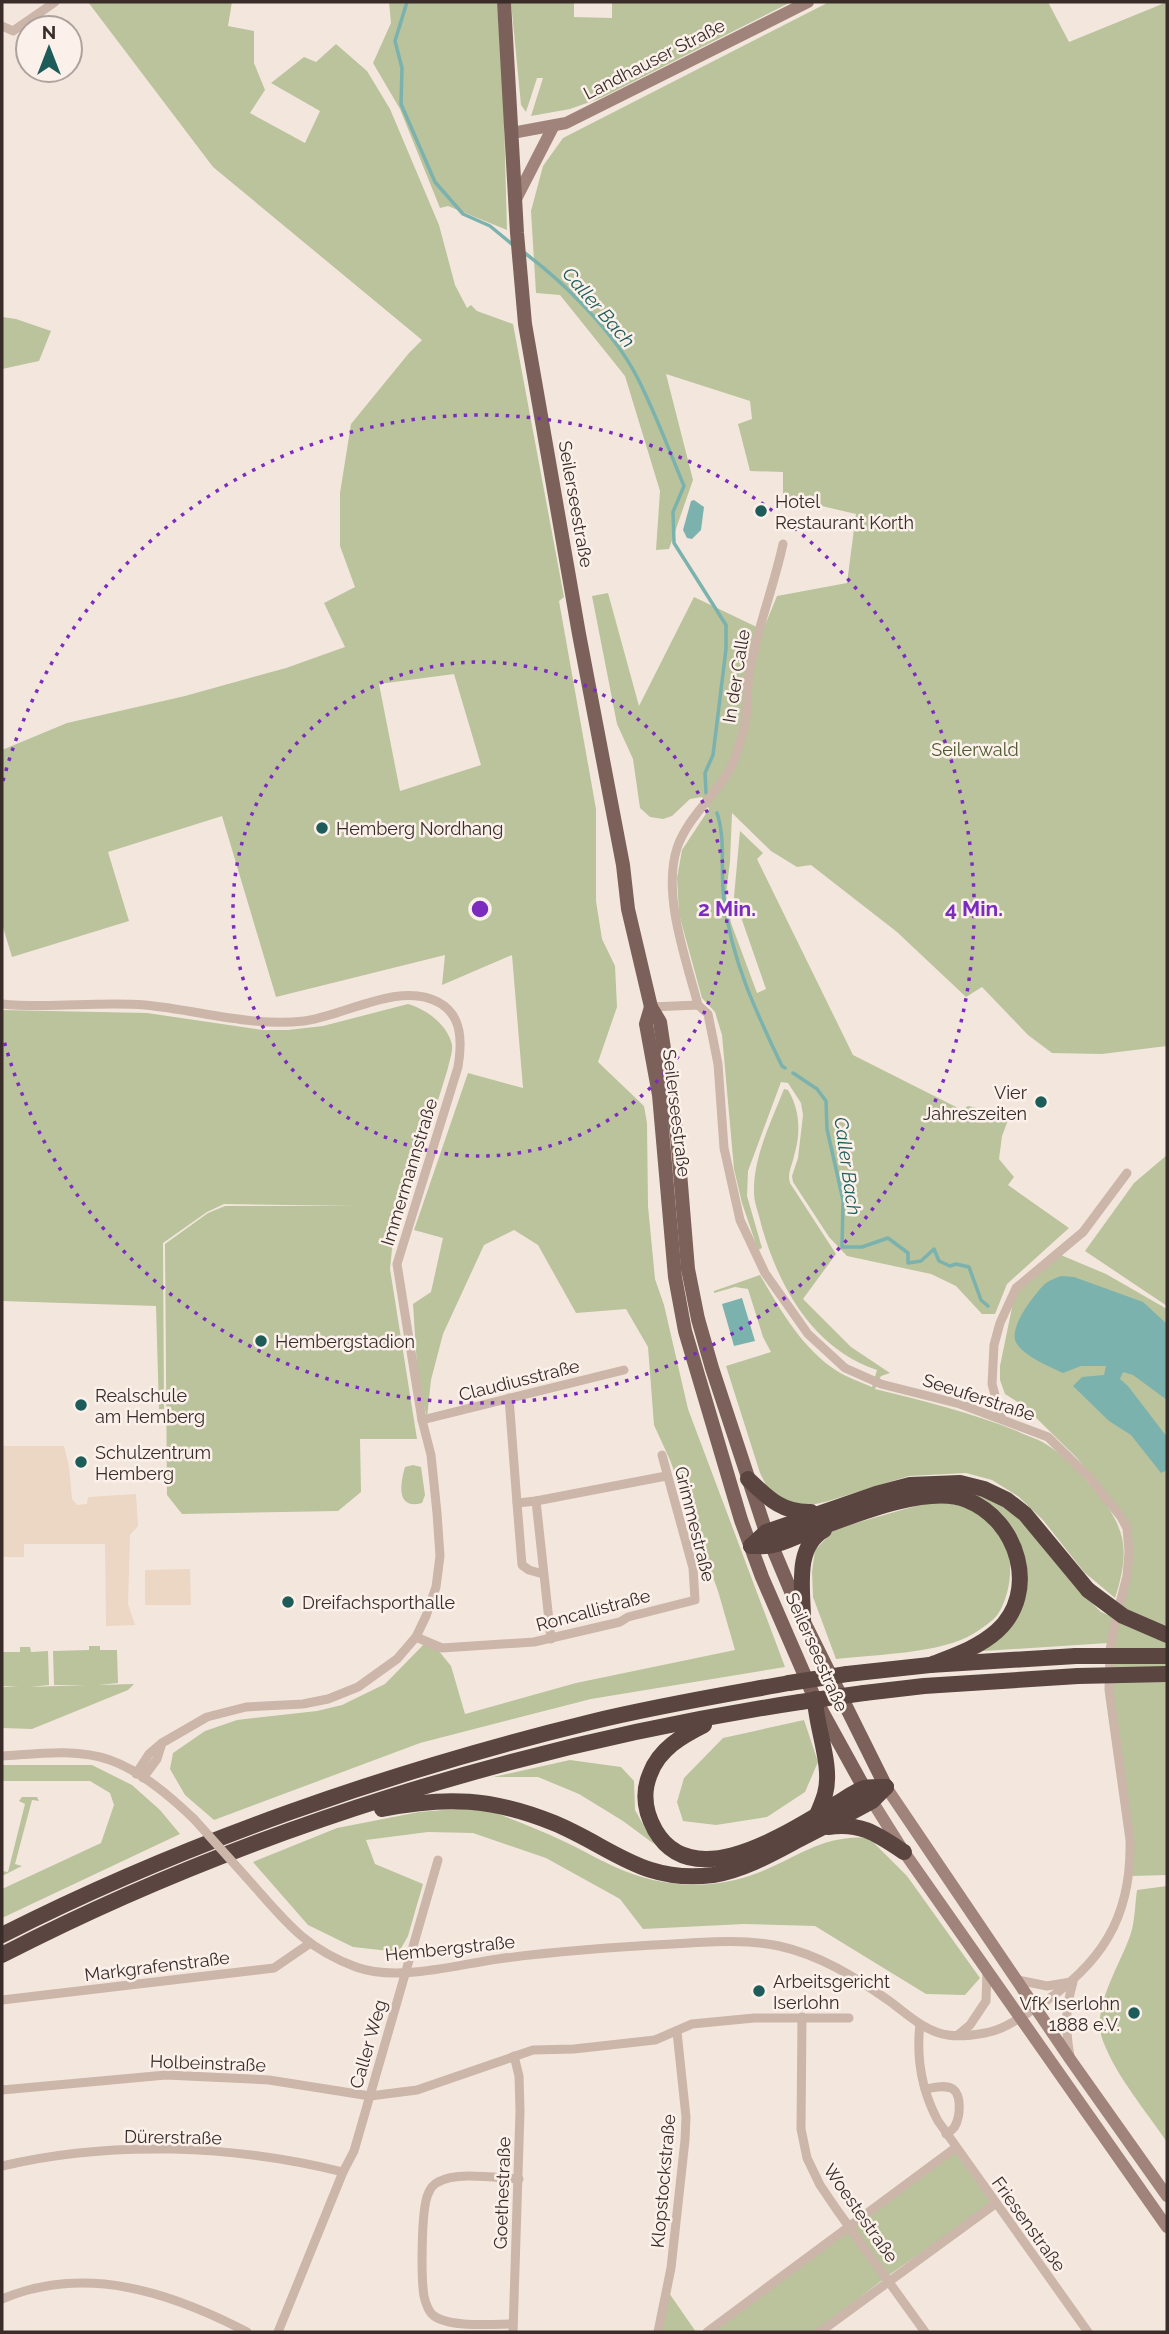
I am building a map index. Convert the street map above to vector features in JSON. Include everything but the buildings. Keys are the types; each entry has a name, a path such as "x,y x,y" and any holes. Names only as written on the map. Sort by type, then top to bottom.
{"highway":[{"path":"748,1479 772,1502 785,1510 797,1513 820,1512"},
{"path":"769,1539 820,1512 910,1485 960,1483 985,1489 1007,1500 1025,1514 1088,1590 1123,1616 1167,1634"},
{"path":"751,1546 937,1494 956,1496 982,1507 996,1517 1008,1531 1016,1549 1020,1569 1018,1592 1011,1614 999,1630 982,1643 930,1665"},
{"path":"803,1620 802,1577 805,1549 816,1534 838,1521"},
{"path":"2,1935 111,1884 268,1819 423,1769 591,1722 847,1674 930,1665 1076,1656 1167,1656"},
{"path":"2,1955 120,1899 232,1853 340,1813 499,1765 731,1712 808,1700 924,1686 1078,1676 1167,1674"},
{"path":"808,1700 816,1718 826,1772 826,1792 819,1821"},
{"path":"731,1712 670,1745 652,1768 647,1780 648,1816 657,1834 676,1851 703,1860 735,1856 819,1821 864,1828 904,1852"},
{"path":"232,1853 368,1812 408,1804 461,1800 502,1805 524,1812 557,1825 629,1863 663,1873 693,1877 734,1870 819,1821 886,1787"}],"main road":[{"name":"Seilerseestraße","path":"504,2 520,272 533,373 623,865 628,909 651,1007 660,1021 677,1136 690,1282 712,1368 769,1539 803,1620 886,1787 1070,2059 1167,2196"},
{"name":"Landhauser Straße","path":"512,133 566,123 808,2"},
{"path":"516,199 553,127"},
{"name":"Seilerseestraße","path":"651,1007 646,1024 659,1095 675,1277 689,1343 722,1459 808,1700 904,1852 1167,2227"}],"street":[{"path":"2,26 13,31 55,2"},
{"name":"In der Calle","path":"698,1005 675,914 673,878 678,847 695,817 727,775 744,729 749,672 783,544"},
{"name":"Immermannstraße","path":"2,1004 146,1005 279,1023 328,1016 408,994 437,1001 448,1009 456,1021 462,1043 458,1067 397,1264 422,1420 431,1455 440,1556 436,1587 416,1637 397,1658 376,1675 343,1693 303,1704 223,1711 192,1725 162,1743 157,1759 139,1776"},
{"path":"651,1007 698,1005"},
{"name":"Seeuferstraße","path":"698,1005 708,1014 718,1064 724,1148 740,1220 765,1273 808,1334 845,1368 881,1384 1001,1417 1048,1437 1089,1477 1114,1506 1127,1528 1127,1576 1110,1650 1109,1690 1129,1840 1129,1877 1120,1912 1095,1959 1073,1982 1021,2018"},
{"path":"1001,1417 992,1387 994,1345 999,1322 1016,1288 1083,1232 1127,1173"},
{"name":"Claudiusstraße","path":"422,1420 624,1370"},
{"path":"509,1398 522,1565 543,1574"},
{"name":"Grimmestraße","path":"662,1455 693,1568 695,1600"},
{"path":"517,1503 666,1476"},
{"path":"536,1501 551,1639"},
{"name":"Roncallistraße","path":"416,1637 442,1648 534,1642 695,1600"},
{"name":"Hembergstraße","path":"2,1756 85,1755 110,1760 139,1776 171,1797 194,1819 296,1933 309,1944 358,1968 405,1973 521,1956 629,1946 755,1943 821,1959 843,1970 920,2024 947,2035 986,2033 1021,2018"},
{"name":"Caller Weg","path":"278,2332 343,2172 347,2149 364,2115 438,1860"},
{"name":"Markgrafenstraße","path":"2,2000 274,1968 309,1944"},
{"path":"958,2035 970,2025 986,2001 987,1971"},
{"path":"1018,1980 1047,1986 1073,1982 1067,2001 1065,2026 1070,2059"},
{"name":"Woestestraße","path":"802,2017 803,2146 811,2169 925,2332"},
{"name":"Holbeinstraße","path":"2,2090 166,2075 269,2080 370,2096 417,2090 533,2050 574,2049 655,2040 692,2024 754,2018 849,2018"},
{"name":"Friesenstraße","path":"920,2024 918,2049 929,2104 955,2148 1088,2332"},
{"name":"Klopstockstraße","path":"658,2332 671,2268 685,2140 686,2117 677,2032"},
{"name":"Goethestraße","path":"513,2328 519,2179 519,2076 514,2056"},
{"path":"925,2089 945,2087 953,2089 958,2096 959,2108 955,2126 946,2134"},
{"path":"707,2332 933,2167 955,2148"},
{"name":"Dürerstraße","path":"2,2166 60,2155 172,2150 277,2159 343,2172"},
{"path":"513,2328 456,2323 441,2320 431,2314 424,2298 425,2204 428,2192 436,2183 446,2178 463,2176 519,2179"},
{"path":"820,2332 995,2204"},
{"path":"2,2299 49,2284 95,2282 173,2298 247,2332"}],"green space":[{"path":"88,2 232,2 228,26 254,31 254,63 265,90 250,113 305,143 320,111 271,83 304,57 316,62 336,44 367,71 390,109 439,225 455,285 467,308 471,305 477,311 513,324 564,597 559,601 596,809 596,901 602,939 615,966 617,1007 598,1062 644,1106 647,1123 648,1206 655,1279 664,1305 688,1409 785,1667 591,1699 420,1743 214,1820 185,1795 170,1769 173,1753 205,1731 237,1720 317,1711 342,1705 385,1684 429,1639 451,1666 465,1714 576,1683 735,1650 718,1591 670,1460 654,1425 648,1347 626,1309 576,1313 538,1245 514,1230 484,1245 443,1334 431,1380 427,1418 418,1382 413,1304 431,1292 443,1238 414,1230 468,1073 523,1088 512,955 442,985 445,955 276,997 222,816 108,852 129,921 12,957 2,924 2,750 67,723 185,696 286,668 345,647 324,603 355,587 340,546 340,493 351,424 422,340 213,167","holes":["454,674 481,765 400,791 379,684"]},
{"path":"389,2 497,2 503,86 507,230 448,206 440,208 400,109 373,63 391,23"},
{"path":"511,2 574,2 574,17 612,18 612,2 791,2 601,98 570,109 531,116 543,78 537,78 526,112 521,105"},
{"name":"Seilerwald","path":"829,2 1048,2 1069,42 1167,2 1167,1046 1102,1054 1052,1053 1028,1035 982,987 966,997 897,932 811,865 797,867 771,851 732,813 726,895 731,923 757,993 766,989 734,897 740,831 763,853 757,859 853,1055 962,1110 968,1106 1010,1115 1002,1136 999,1159 1014,1177 1008,1185 1069,1228 1007,1284 995,1314 982,1314 956,1286 931,1274 847,1256 829,1237 793,1182 803,1115 801,1103 788,1083 781,1082 748,1171 747,1196 762,1248 758,1250 734,1169 722,1035 715,1012 702,998 679,914 677,878 682,850 709,809 702,797 690,799 672,816 663,819 650,817 640,808 633,759 617,724 592,596 608,593 639,706 694,597 763,630 777,596 847,583 856,514 783,497 783,472 750,471 738,424 752,419 750,401 666,374 693,480 669,549 656,550 660,491 625,376 560,295 536,293 531,211 543,166 563,138"},
{"path":"2,317 51,331 39,361 2,369"},
{"path":"408,1004 429,1014 441,1025 450,1038 452,1048 392,1249 390,1269 417,1439 360,1439 361,1492 338,1511 182,1514 167,1495 165,1244 208,1213 225,1206 354,1206 224,1204 207,1212 163,1243 164,1409 159,1409 156,1306 2,1301 2,1010 147,1013 263,1030 288,1030 323,1026"},
{"path":"784,1089 788,1090 792,1098 798,1122 796,1147 789,1173 790,1183 836,1254 803,1299 851,1347 890,1373 881,1376 875,1389 1002,1425 1041,1441 1069,1463 1103,1500 1118,1526 1124,1551 1115,1598 1084,1572 1043,1520 1019,1497 992,1480 966,1473 909,1476 806,1506 786,1504 770,1493 760,1473 726,1366 771,1352 763,1337 748,1289 735,1287 714,1291 760,1275 793,1328 825,1362 841,1373 872,1387 877,1370 834,1347 817,1331 788,1292 768,1247 755,1201 754,1180 764,1140"},
{"path":"1167,1155 1167,1306 1085,1251 1134,1183"},
{"path":"1056,1253 1106,1274 1167,1309 1167,1875 1131,1876 1112,1715 1112,1652 1129,1577 1124,1515 1077,1458 1024,1406 1005,1394 1000,1380 1000,1366 1016,1288"},
{"path":"405,1467 421,1467 425,1495 422,1503 408,1503 402,1494"},
{"path":"967,1493 987,1494 1030,1526 1082,1593 1101,1612 1113,1617 1108,1643 969,1652 1021,1596 1004,1518 987,1502"},
{"path":"933,1501 973,1510 987,1518 1000,1532 1009,1555 1010,1580 998,1614 973,1634 944,1645 907,1652 836,1659 813,1597 815,1550 835,1529"},
{"path":"89,1646 100,1646 100,1650 117,1650 118,1683 98,1685 134,1684 128,1690 32,1729 2,1728 2,1687 19,1686 2,1686 2,1652 20,1652 20,1647 30,1647 31,1652 48,1651 49,1685 30,1687 86,1685 54,1685 53,1651 89,1650"},
{"path":"804,1720 818,1762 805,1792 767,1817 716,1825 683,1821 677,1802 684,1778 723,1738"},
{"path":"570,1760 621,1767 634,1781 635,1810 654,1844 579,1794 538,1777 493,1777"},
{"path":"2,1765 92,1765 132,1785 160,1810 180,1834 2,1918 2,1889 101,1843 114,1805 110,1793 90,1781 2,1781"},
{"path":"22,1797 37,1797 39,1801 32,1800 15,1864 22,1866 2,1876 2,1871 8,1872 25,1804 19,1801"},
{"path":"481,1807 574,1846 629,1873 680,1884 732,1881 835,1840 869,1838 907,1876 980,1978 965,1995 926,1994 815,1926 744,1924 643,1929 620,1899 546,1858 473,1833 428,1832 366,1840 375,1864 423,1884 408,1936 399,1952 353,1947 308,1925 253,1862 337,1828 419,1812"},
{"name":"VfK Iserlohn 1888 e.V.","path":"1167,1886 1167,2142 1132,2093 1109,2054 1100,2028 1100,2015 1108,1987 1131,1933 1137,1890"},
{"path":"955,2152 992,2204 889,2275 815,2332 710,2332"},
{"path":"667,2290 696,2332 659,2332"}],"shaded area":[{"path":"2,1446 64,1446 72,1499 77,1505 87,1504 88,1497 136,1494 138,1526 130,1535 128,1604 135,1625 106,1626 105,1544 24,1544 24,1557 2,1557"},
{"path":"190,1569 191,1605 145,1605 145,1570"}],"water":[{"path":"694,500 704,507 701,530 692,539 687,538 683,530 691,501"},
{"path":"1061,1276 1074,1277 1143,1302 1167,1324 1167,1400 1133,1375 1123,1372 1120,1379 1167,1437 1167,1470 1161,1473 1131,1435 1109,1421 1073,1386 1082,1377 1104,1375 1106,1366 1081,1366 1063,1373 1032,1357 1017,1344 1015,1330 1023,1312 1046,1283"},
{"path":"742,1298 755,1341 734,1346 722,1304"}],"waterway":[{"name":"Caller Bach","path":"407,2 395,41 402,68 401,104 435,182 463,214 490,226 513,245"},
{"name":"Caller Bach","path":"522,251 586,308 627,360 650,404 684,486 673,512 674,543 726,625 726,649 713,755 705,773 706,793"},
{"name":"Caller Bach","path":"717,813 721,834 724,899 732,943 754,1005 785,1068"},
{"name":"Caller Bach","path":"793,1073 817,1089 826,1101 827,1129 843,1200 842,1247 862,1247 888,1238 908,1253 908,1263 921,1261 934,1249 939,1261 950,1266 956,1264 969,1267 981,1300 988,1306"}],"place":[{"name":"Hotel Restaurant Korth","path":"761,511"},
{"name":"Hemberg Nordhang","path":"322,828"},
{"name":"Vier Jahreszeiten","path":"1041,1102"},
{"name":"Hembergstadion","path":"261,1341"},
{"name":"Realschule am Hemberg","path":"81,1405"},
{"name":"Schulzentrum Hemberg","path":"81,1462"},
{"name":"Dreifachsporthalle","path":"288,1602"},
{"name":"Arbeitsgericht Iserlohn","path":"759,1991"},
{"name":"VfK Iserlohn 1888 e.V.","path":"1134,2013"}]}
